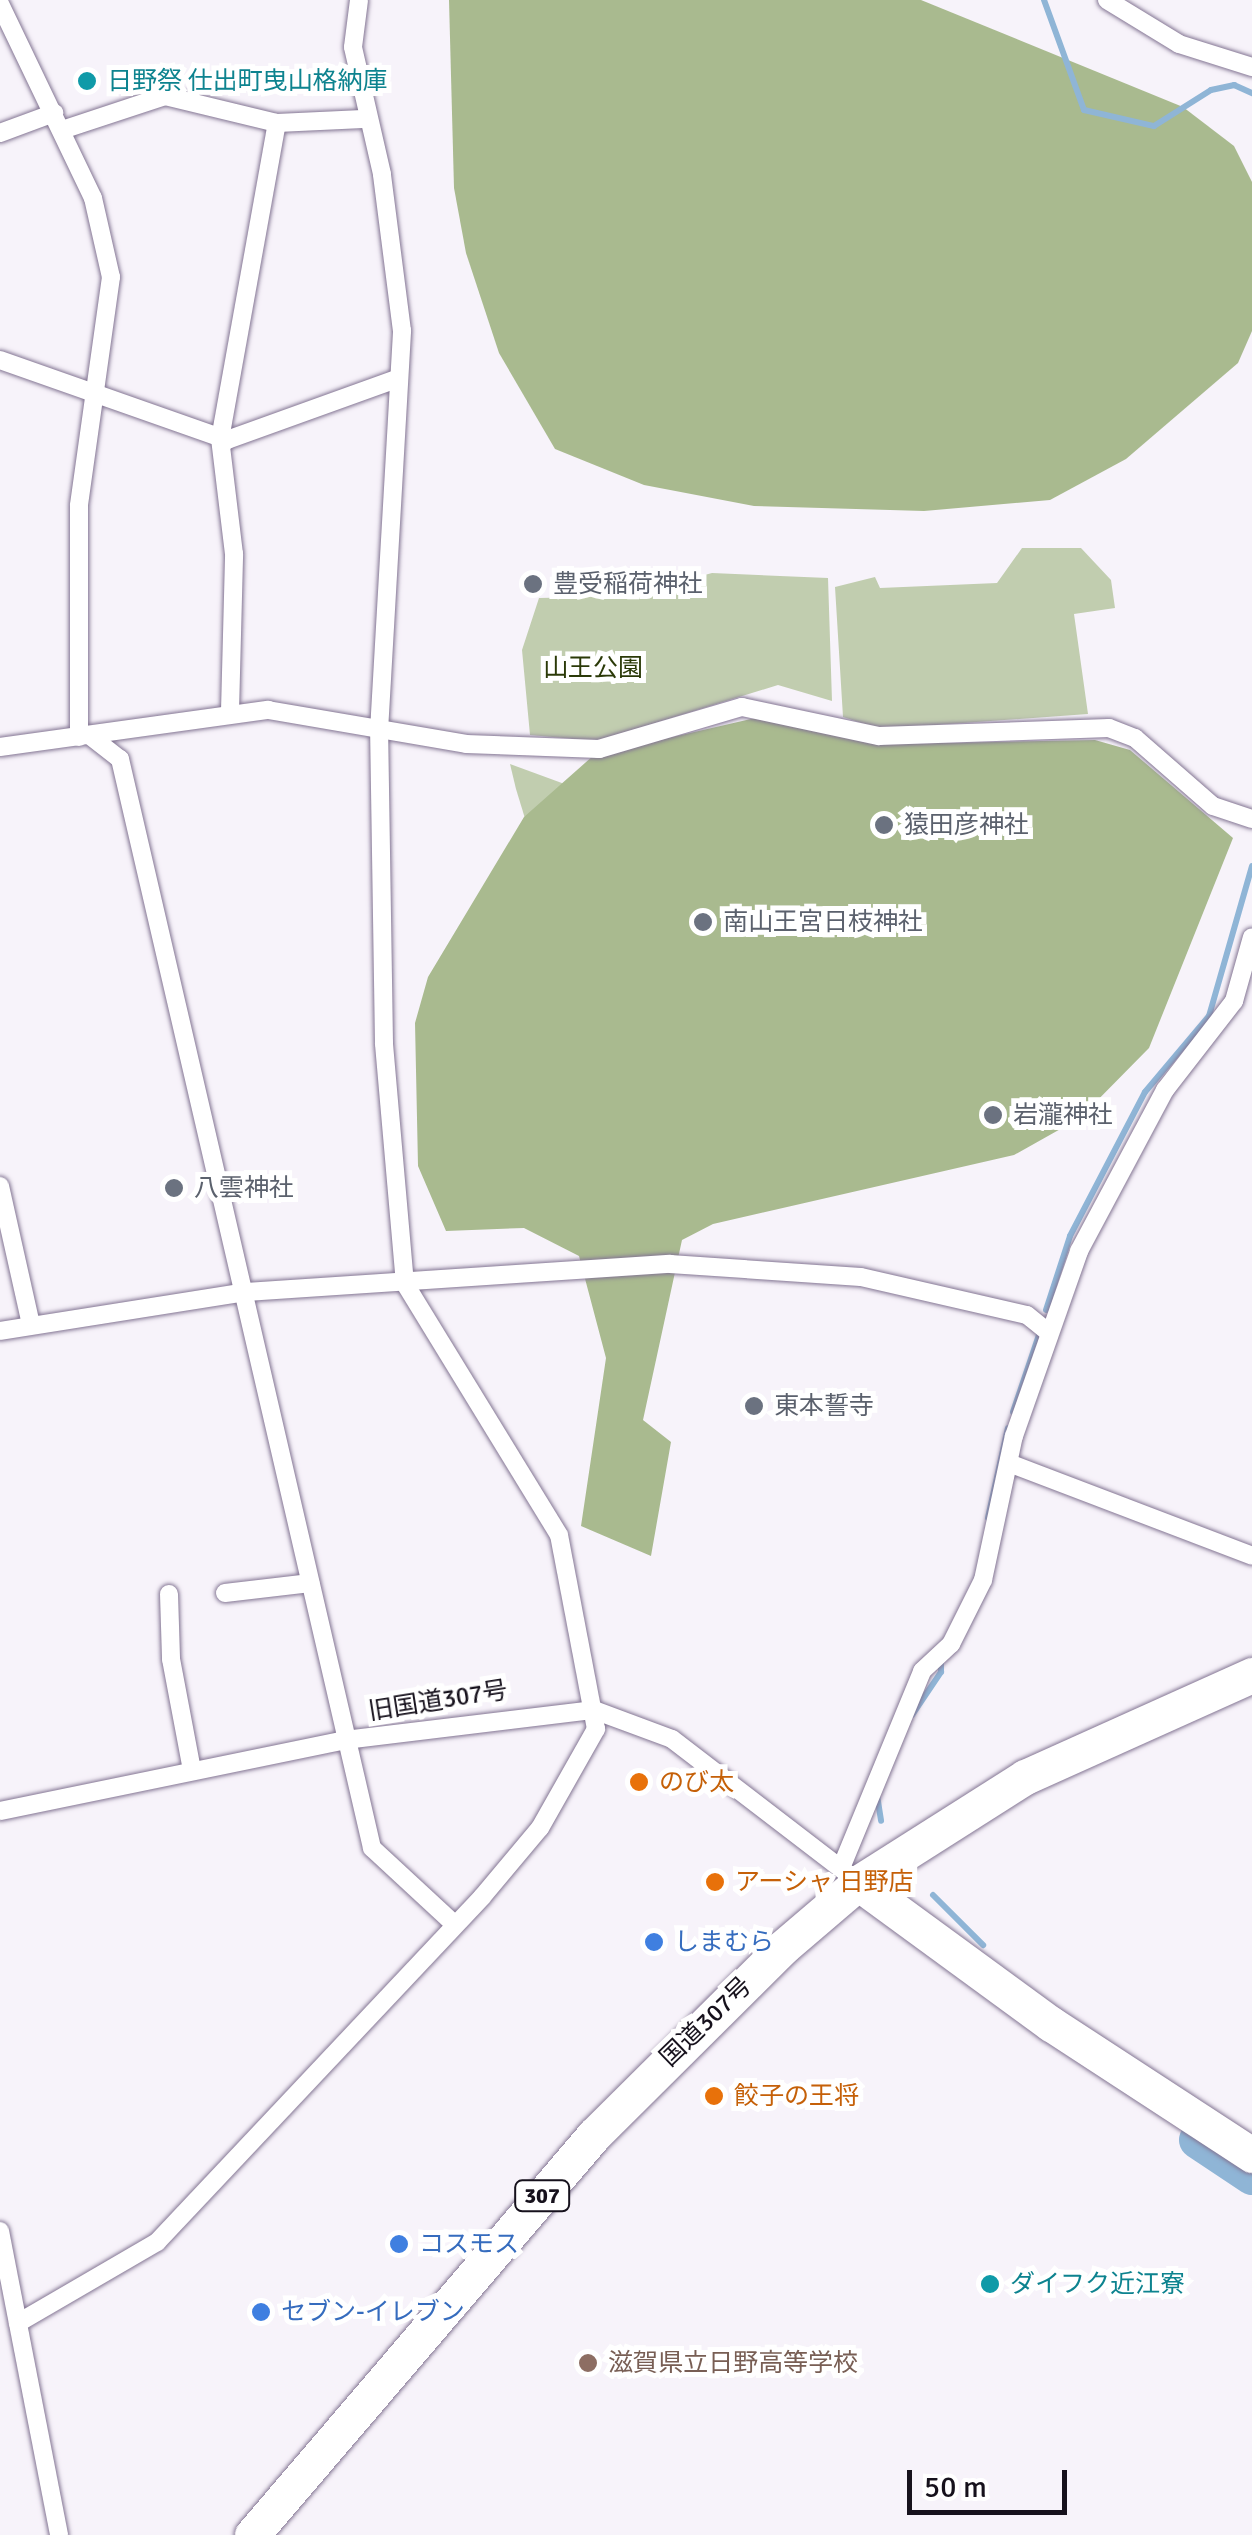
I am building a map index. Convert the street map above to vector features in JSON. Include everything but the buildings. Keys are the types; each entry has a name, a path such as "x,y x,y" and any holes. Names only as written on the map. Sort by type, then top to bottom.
{"highway":[{"name":"307","path":"850,1875 1058,1760 1252,1674"},
{"path":"850,1875 1051,2024 1252,2155"},
{"name":"国道307号","path":"252,2535 594,2135 850,1875"}],"street":[{"path":"18,2323 148,2252 540,1828 580,1765 594,1710 560,1535 406,1284 384,1043 379,731 399,378 382,174 363,119 353,47 359,0"},
{"path":"1107,0 1210,59 1252,67"},
{"path":"0,4 102,222 111,277 93,394 76,586 84,736"},
{"path":"0,133 165,96 276,123 363,119"},
{"path":"230,711 234,554 220,439 276,123"},
{"path":"0,360 220,439 262,434 399,378"},
{"path":"0,747 230,711 379,731 598,749 742,708 879,736 1109,728 1248,820"},
{"path":"84,736 120,759 372,1848 454,1924"},
{"path":"850,1875 863,1797 992,1556 1010,1463 1049,1333 1079,1251 1152,1113 1234,1001 1252,938"},
{"path":"0,1186 30,1325"},
{"path":"0,1331 246,1292 406,1284 634,1264 782,1269 994,1306 1049,1333"},
{"path":"1010,1463 1252,1556"},
{"path":"225,1593 310,1583"},
{"path":"169,1594 170,1659 192,1770"},
{"name":"旧国道307号","path":"0,1811 345,1740 594,1710 672,1739 850,1875"},
{"path":"0,2231 58,2535"}],"green space":[{"path":"449,0 921,0 1183,107 1234,146 1252,182 1252,331 1238,363 1126,459 1050,500 924,511 754,506 644,485 555,449 499,353 466,253 454,188"},
{"path":"1022,548 1081,548 1111,580 1115,608 1074,614 1088,714 880,729 843,717 835,587 875,577 880,588 997,583"},
{"name":"山王公園","path":"712,573 828,578 832,701 778,685 597,741 530,735 522,650 539,598 628,596"},
{"path":"768,715 889,744 1095,740 1130,750 1233,838 1149,1048 1080,1118 1014,1155 713,1224 682,1240 643,1420 671,1442 651,1556 581,1526 606,1358 579,1256 524,1228 446,1231 418,1166 415,1023 428,977 524,817 594,755"},
{"path":"510,764 600,797 538,861 516,789"}],"waterway":[{"path":"1044,0 1084,110 1154,126 1211,90 1234,85 1252,93"},
{"path":"1046,1310 1070,1236 1145,1092 1209,1016 1252,866"},
{"path":"1013,1412 1040,1332"},
{"path":"988,1518 1008,1428"},
{"path":"912,1715 941,1672 941,1657"},
{"path":"877,1795 881,1821"},
{"path":"933,1895 983,1945"},
{"path":"1198,2140 1252,2176"}],"place":[{"name":"日野祭 仕出町曳山格納庫","path":"87,81"},
{"name":"豊受稲荷神社","path":"533,584"},
{"name":"猿田彦神社","path":"884,825"},
{"name":"南山王宮日枝神社","path":"703,922"},
{"name":"岩瀧神社","path":"993,1115"},
{"name":"八雲神社","path":"174,1188"},
{"name":"東本誓寺","path":"754,1406"},
{"name":"のび太","path":"639,1782"},
{"name":"アーシャ 日野店","path":"715,1882"},
{"name":"しまむら","path":"654,1942"},
{"name":"餃子の王将","path":"714,2096"},
{"name":"コスモス","path":"399,2244"},
{"name":"ダイフク近江寮","path":"990,2284"},
{"name":"セブン-イレブン","path":"261,2312"},
{"name":"滋賀県立日野高等学校","path":"588,2363"}]}
